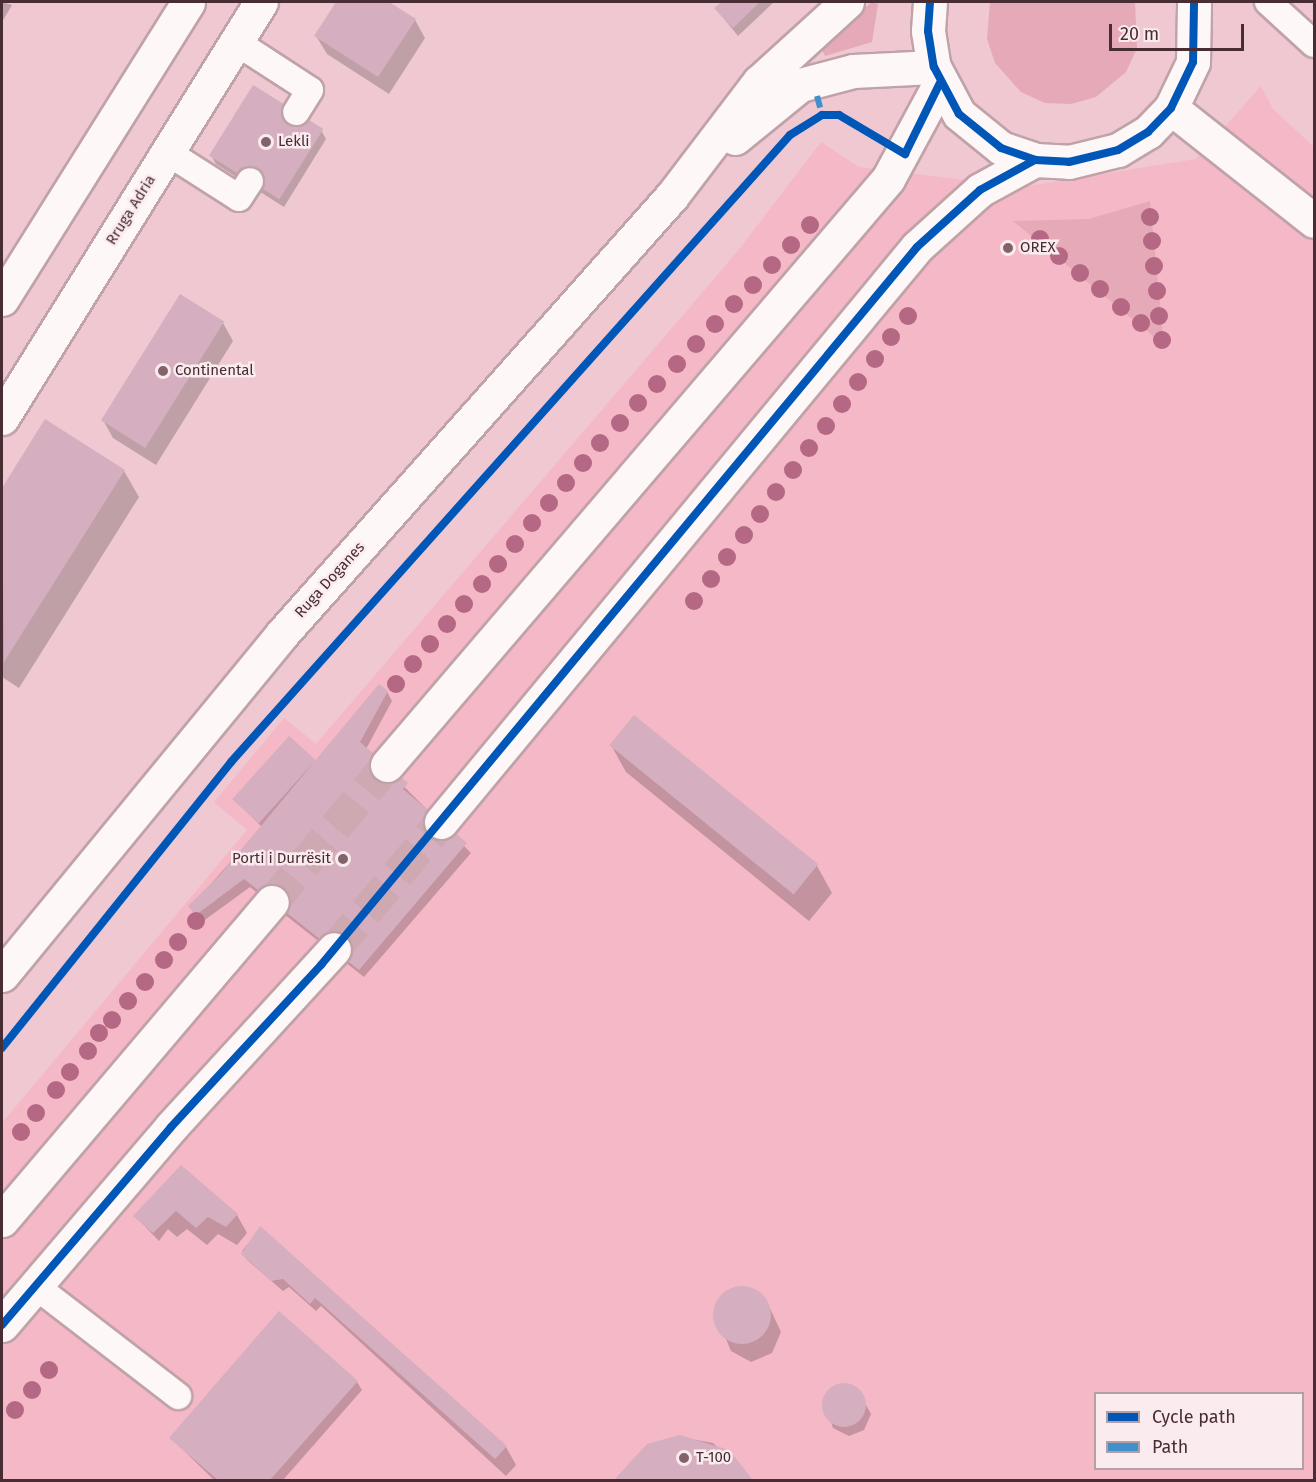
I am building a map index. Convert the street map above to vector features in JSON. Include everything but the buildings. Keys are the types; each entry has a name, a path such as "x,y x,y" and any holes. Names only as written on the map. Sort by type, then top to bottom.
{"main road":[{"path":"2,299 188,2"},
{"name":"Rruga Adria","path":"2,418 261,2"},
{"path":"672,196 782,56 848,2"},
{"path":"930,2 937,75 972,128 1001,148 1035,160 1086,160 1118,150 1148,132 1171,108 1193,62 1197,5"},
{"path":"672,196 800,85 853,71 937,75"},
{"path":"387,765 888,179 937,75"},
{"path":"1171,108 1314,221"},
{"path":"441,822 917,247 980,190 1035,160"},
{"name":"Ruga Doganes","path":"2,975 274,643 672,196"},
{"path":"2,1220 272,902"},
{"path":"2,1325 34,1285 334,949"}],"lane":[{"path":"1268,2 1314,44"},
{"path":"236,42 310,90 296,112"},
{"path":"167,152 239,198 250,181"},
{"path":"34,1285 178,1396"}],"shaded area":[{"path":"872,2 878,4 872,42 825,56 820,46"},
{"path":"990,2 1135,2 1137,48 1126,72 1096,97 1071,104 1045,103 1021,92 995,63 987,39"},
{"name":"Porti i Durrësit","path":"1261,86 1273,109 1314,147 1314,1480 2,1480 2,1123 247,830 214,802 284,718 316,744 737,252 821,142 859,167 1022,187 1196,159"},
{"path":"1150,201 1164,345 1013,221 1089,219"}],"tunnel":[{"path":"272,902 387,765"},
{"path":"334,949 441,822"}],"marked path":[{"path":"817,96 822,115"}],"cycle path":[{"path":"930,2 928,31 934,67 959,114 1001,148 1035,160 1069,162 1118,150 1148,132 1171,108 1193,62 1194,2"},
{"path":"2,1048 231,762 790,135 822,115 839,115 905,154 940,83"},
{"path":"2,1325 171,1127 321,965 917,247 980,190 1035,160"}],"place":[{"name":"Lekli","path":"266,142"},
{"name":"OREX","path":"1008,248"},
{"name":"Continental","path":"163,371"},
{"name":"Porti i Durrësit","path":"343,859"},
{"name":"T-100","path":"684,1458"}]}
